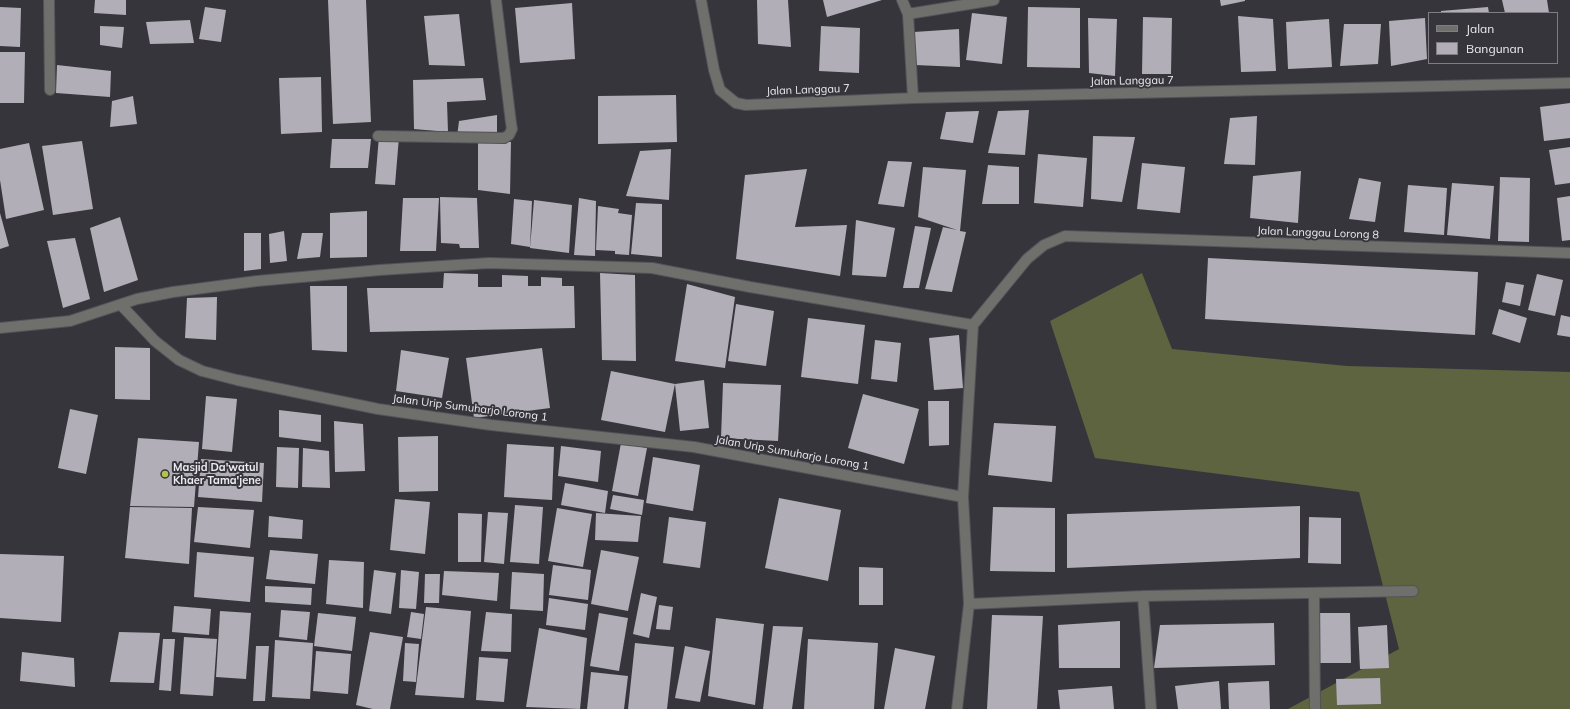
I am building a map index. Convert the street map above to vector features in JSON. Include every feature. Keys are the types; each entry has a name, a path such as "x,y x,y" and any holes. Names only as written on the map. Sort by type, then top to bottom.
{"street":[{"path":"50,0 50,90"},
{"path":"378,136 504,138 509,135 512,130 496,0"},
{"name":"Jalan Langgau 7","path":"701,0 714,70 720,90 736,103 746,105 913,98 1570,83"},
{"path":"902,0 908,14 913,98"},
{"path":"908,14 994,0"},
{"name":"Jalan Langgau Lorong 8","path":"973,325 1027,259 1044,245 1065,236 1570,253"},
{"path":"0,328 70,321 122,305 136,299 173,292 257,281 380,270 489,263 652,268 750,287 973,325 964,496 969,604 957,709"},
{"name":"Jalan Urip Sumuharjo Lorong 1","path":"122,305 155,341 180,360 202,371 237,380 378,409 490,425 694,447 964,496"},
{"path":"969,604 1143,596 1413,590"},
{"path":"1314,593 1315,709"},
{"path":"1143,596 1151,709"}],"green space":[{"path":"1142,273 1172,349 1347,366 1570,372 1570,709 1288,709 1399,649 1359,492 1095,458 1050,321"}],"building":[{"path":"95,0 126,0 126,15 94,13"},
{"path":"328,0 366,0 371,122 333,124"},
{"path":"757,0 788,0 791,47 758,44"},
{"path":"823,0 882,0 827,17"},
{"path":"1220,0 1245,0 1245,1 1221,6"},
{"path":"1502,0 1547,0 1549,12 1505,12"},
{"path":"572,3 575,59 520,63 515,8"},
{"path":"0,7 21,8 20,47 0,46"},
{"path":"205,7 226,10 221,42 199,39"},
{"path":"1028,7 1080,8 1080,68 1027,67"},
{"path":"1488,7 1489,12 1441,12"},
{"path":"972,13 1007,17 1002,64 966,60"},
{"path":"459,14 465,66 429,65 424,16"},
{"path":"1238,16 1273,19 1276,71 1241,72"},
{"path":"1143,17 1172,18 1171,74 1142,74"},
{"path":"1088,18 1117,19 1115,76 1089,73"},
{"path":"1425,18 1427,59 1391,66 1389,21"},
{"path":"1329,19 1332,67 1288,69 1286,22"},
{"path":"190,20 194,43 150,44 146,22"},
{"path":"1344,24 1381,24 1378,64 1340,66"},
{"path":"100,26 124,27 122,48 100,45"},
{"path":"821,26 860,28 859,73 819,71"},
{"path":"959,29 960,67 915,65 914,32"},
{"path":"0,52 25,52 24,103 0,103"},
{"path":"57,65 111,71 110,97 56,93"},
{"path":"321,77 322,132 281,134 279,78"},
{"path":"483,78 486,100 447,102 448,132 414,129 413,80"},
{"path":"676,95 677,142 598,144 598,96"},
{"path":"133,96 137,124 110,127 112,101"},
{"path":"1570,103 1570,138 1544,141 1540,107"},
{"path":"1029,110 1025,155 988,153 998,111"},
{"path":"979,111 973,143 940,139 946,112"},
{"path":"497,115 497,137 457,137 459,121"},
{"path":"1257,116 1255,165 1224,164 1230,118"},
{"path":"379,136 399,137 395,185 375,184"},
{"path":"1093,136 1135,137 1122,202 1091,199"},
{"path":"332,139 371,139 368,168 330,168"},
{"path":"478,139 511,142 510,194 478,190"},
{"path":"82,141 93,209 53,215 42,146"},
{"path":"29,143 44,210 6,219 0,180 0,149"},
{"path":"1570,147 1570,183 1555,185 1549,150"},
{"path":"671,149 669,200 626,196 640,151"},
{"path":"1038,154 1087,158 1083,207 1034,203"},
{"path":"888,161 912,162 904,207 878,204"},
{"path":"1142,163 1185,167 1180,213 1137,209"},
{"path":"988,165 1019,167 1019,204 982,204"},
{"path":"923,167 966,170 960,231 966,232 952,292 925,289 943,227 957,230 918,217"},
{"path":"807,169 795,227 847,225 840,276 736,259 745,175"},
{"path":"1301,171 1298,223 1250,218 1253,176"},
{"path":"1500,177 1530,178 1529,242 1498,241"},
{"path":"1359,178 1381,182 1375,222 1349,219"},
{"path":"1452,183 1494,186 1490,239 1447,235"},
{"path":"1408,185 1447,188 1444,235 1404,232"},
{"path":"1570,196 1570,240 1562,241 1557,198"},
{"path":"440,197 477,198 479,248 460,248 459,244 441,243"},
{"path":"403,198 439,198 436,251 400,251"},
{"path":"579,198 596,201 595,256 574,255"},
{"path":"514,199 532,201 530,247 511,244"},
{"path":"534,200 572,205 569,253 530,248"},
{"path":"636,203 662,204 662,257 631,254"},
{"path":"598,206 619,209 618,213 632,215 629,255 615,254 615,251 596,250"},
{"path":"367,211 367,257 330,258 330,213"},
{"path":"0,213 9,246 0,249"},
{"path":"120,217 138,280 104,292 90,228"},
{"path":"856,220 895,228 886,277 852,275"},
{"path":"915,226 931,228 919,288 903,288"},
{"path":"284,231 287,261 270,263 269,234"},
{"path":"244,233 261,233 261,269 244,271"},
{"path":"302,233 323,233 320,257 297,259"},
{"path":"75,238 90,299 63,308 47,241"},
{"path":"1208,258 1478,272 1475,335 1205,319"},
{"path":"444,273 478,274 478,287 502,287 502,275 528,276 528,286 541,286 541,277 562,278 562,286 574,286 575,328 370,332 367,288 443,288"},
{"path":"600,273 635,275 636,361 602,360"},
{"path":"1537,274 1563,280 1555,316 1528,310"},
{"path":"1506,282 1524,285 1520,306 1502,302"},
{"path":"687,284 735,297 725,368 675,361"},
{"path":"310,286 347,286 347,352 312,350"},
{"path":"217,297 216,340 185,338 187,298"},
{"path":"736,304 774,311 766,366 728,361"},
{"path":"1499,309 1527,318 1520,343 1492,334"},
{"path":"1561,315 1570,317 1570,337 1557,335"},
{"path":"808,318 865,325 858,384 801,377"},
{"path":"959,335 963,388 934,390 929,338"},
{"path":"875,340 901,343 897,382 871,379"},
{"path":"115,347 150,348 150,400 115,399"},
{"path":"542,348 550,408 474,418 466,358"},
{"path":"401,350 449,358 442,398 396,391"},
{"path":"611,371 675,384 665,432 601,420"},
{"path":"704,380 709,428 680,431 675,384"},
{"path":"723,383 781,385 778,441 721,438"},
{"path":"863,394 919,409 904,464 848,448"},
{"path":"206,396 237,399 232,452 202,449"},
{"path":"928,401 949,401 949,445 929,446"},
{"path":"70,409 98,415 86,474 58,468"},
{"path":"279,410 321,415 321,442 279,437"},
{"path":"334,421 363,424 365,471 335,472"},
{"path":"994,423 1056,426 1052,482 988,475"},
{"path":"438,436 438,491 399,492 398,437"},
{"name":"Masjid Da'watul Khaer Tama'jene","path":"138,438 199,442 194,507 130,506"},
{"path":"621,443 647,448 638,496 612,491"},
{"path":"507,444 554,447 552,500 504,497"},
{"path":"561,446 601,451 598,482 558,476"},
{"path":"277,447 299,448 298,488 276,487"},
{"path":"303,448 329,451 330,488 302,487"},
{"path":"653,457 700,465 693,511 646,503"},
{"path":"201,459 264,463 262,502 198,497"},
{"path":"565,483 608,491 605,513 561,505"},
{"path":"613,495 644,500 642,515 610,509"},
{"path":"779,498 841,510 828,581 765,568"},
{"path":"395,499 430,502 425,554 390,550"},
{"path":"515,505 543,507 539,564 510,562"},
{"path":"1300,506 1300,558 1067,568 1067,514"},
{"path":"130,507 192,508 189,564 125,558"},
{"path":"198,507 254,510 250,548 194,542"},
{"path":"993,507 1055,508 1055,572 990,571"},
{"path":"557,508 592,514 583,567 548,561"},
{"path":"488,512 508,513 504,564 484,562"},
{"path":"458,513 482,514 481,562 458,562"},
{"path":"596,513 641,516 638,542 595,540"},
{"path":"269,516 303,520 302,539 268,537"},
{"path":"669,517 706,522 700,568 663,563"},
{"path":"1309,517 1341,518 1341,564 1308,563"},
{"path":"270,550 318,554 315,584 266,579"},
{"path":"601,550 639,557 628,611 591,604"},
{"path":"197,552 254,557 250,602 194,597"},
{"path":"0,554 64,556 61,622 0,618"},
{"path":"329,560 364,562 363,608 326,604"},
{"path":"553,565 591,570 588,600 549,595"},
{"path":"859,567 883,568 883,605 859,605"},
{"path":"374,570 396,573 391,614 369,611"},
{"path":"401,570 419,572 416,609 399,608"},
{"path":"444,571 499,573 497,601 442,595"},
{"path":"512,572 544,574 543,611 510,609"},
{"path":"425,574 440,574 439,603 424,603"},
{"path":"265,586 312,588 311,605 265,602"},
{"path":"641,593 657,597 649,638 633,634"},
{"path":"549,598 588,604 585,630 546,625"},
{"path":"659,605 673,607 670,630 656,629"},
{"path":"174,606 211,609 209,635 172,632"},
{"path":"426,607 471,611 464,698 415,695"},
{"path":"281,610 310,612 307,640 279,637"},
{"path":"220,611 251,613 246,679 216,677"},
{"path":"411,612 424,614 421,639 407,637"},
{"path":"486,612 512,614 511,652 481,651"},
{"path":"318,613 356,617 352,651 314,646"},
{"path":"599,613 628,618 619,671 590,666"},
{"path":"1318,613 1350,613 1351,663 1318,663"},
{"path":"992,615 1043,616 1037,709 987,709"},
{"path":"716,618 764,624 755,705 708,696"},
{"path":"1120,621 1120,668 1059,668 1058,625"},
{"path":"1274,623 1275,665 1154,668 1160,625"},
{"path":"1387,625 1389,668 1360,669 1358,627"},
{"path":"773,626 803,627 792,709 763,709"},
{"path":"539,628 587,638 580,709 526,707"},
{"path":"119,632 160,633 154,683 110,682"},
{"path":"370,632 403,637 390,709 373,709 356,705"},
{"path":"184,637 217,639 213,696 180,694"},
{"path":"163,639 175,639 171,691 159,690"},
{"path":"808,639 878,643 874,709 804,709"},
{"path":"275,640 313,643 310,699 272,697"},
{"path":"405,643 419,644 416,682 403,681"},
{"path":"635,643 674,647 667,709 628,709"},
{"path":"256,646 269,646 265,701 253,701"},
{"path":"685,646 710,651 700,702 675,698"},
{"path":"895,648 935,656 925,709 884,709"},
{"path":"316,651 351,654 348,694 313,691"},
{"path":"22,652 74,658 75,687 20,681"},
{"path":"479,657 508,659 504,702 476,700"},
{"path":"591,672 628,676 624,709 587,709"},
{"path":"1380,678 1381,704 1337,705 1336,679"},
{"path":"1219,681 1221,709 1178,709 1175,686"},
{"path":"1269,681 1270,709 1229,709 1228,683"},
{"path":"1112,686 1114,709 1060,709 1058,690"}],"place":[{"name":"Masjid Da'watul Khaer Tama'jene","path":"165,474"}]}
